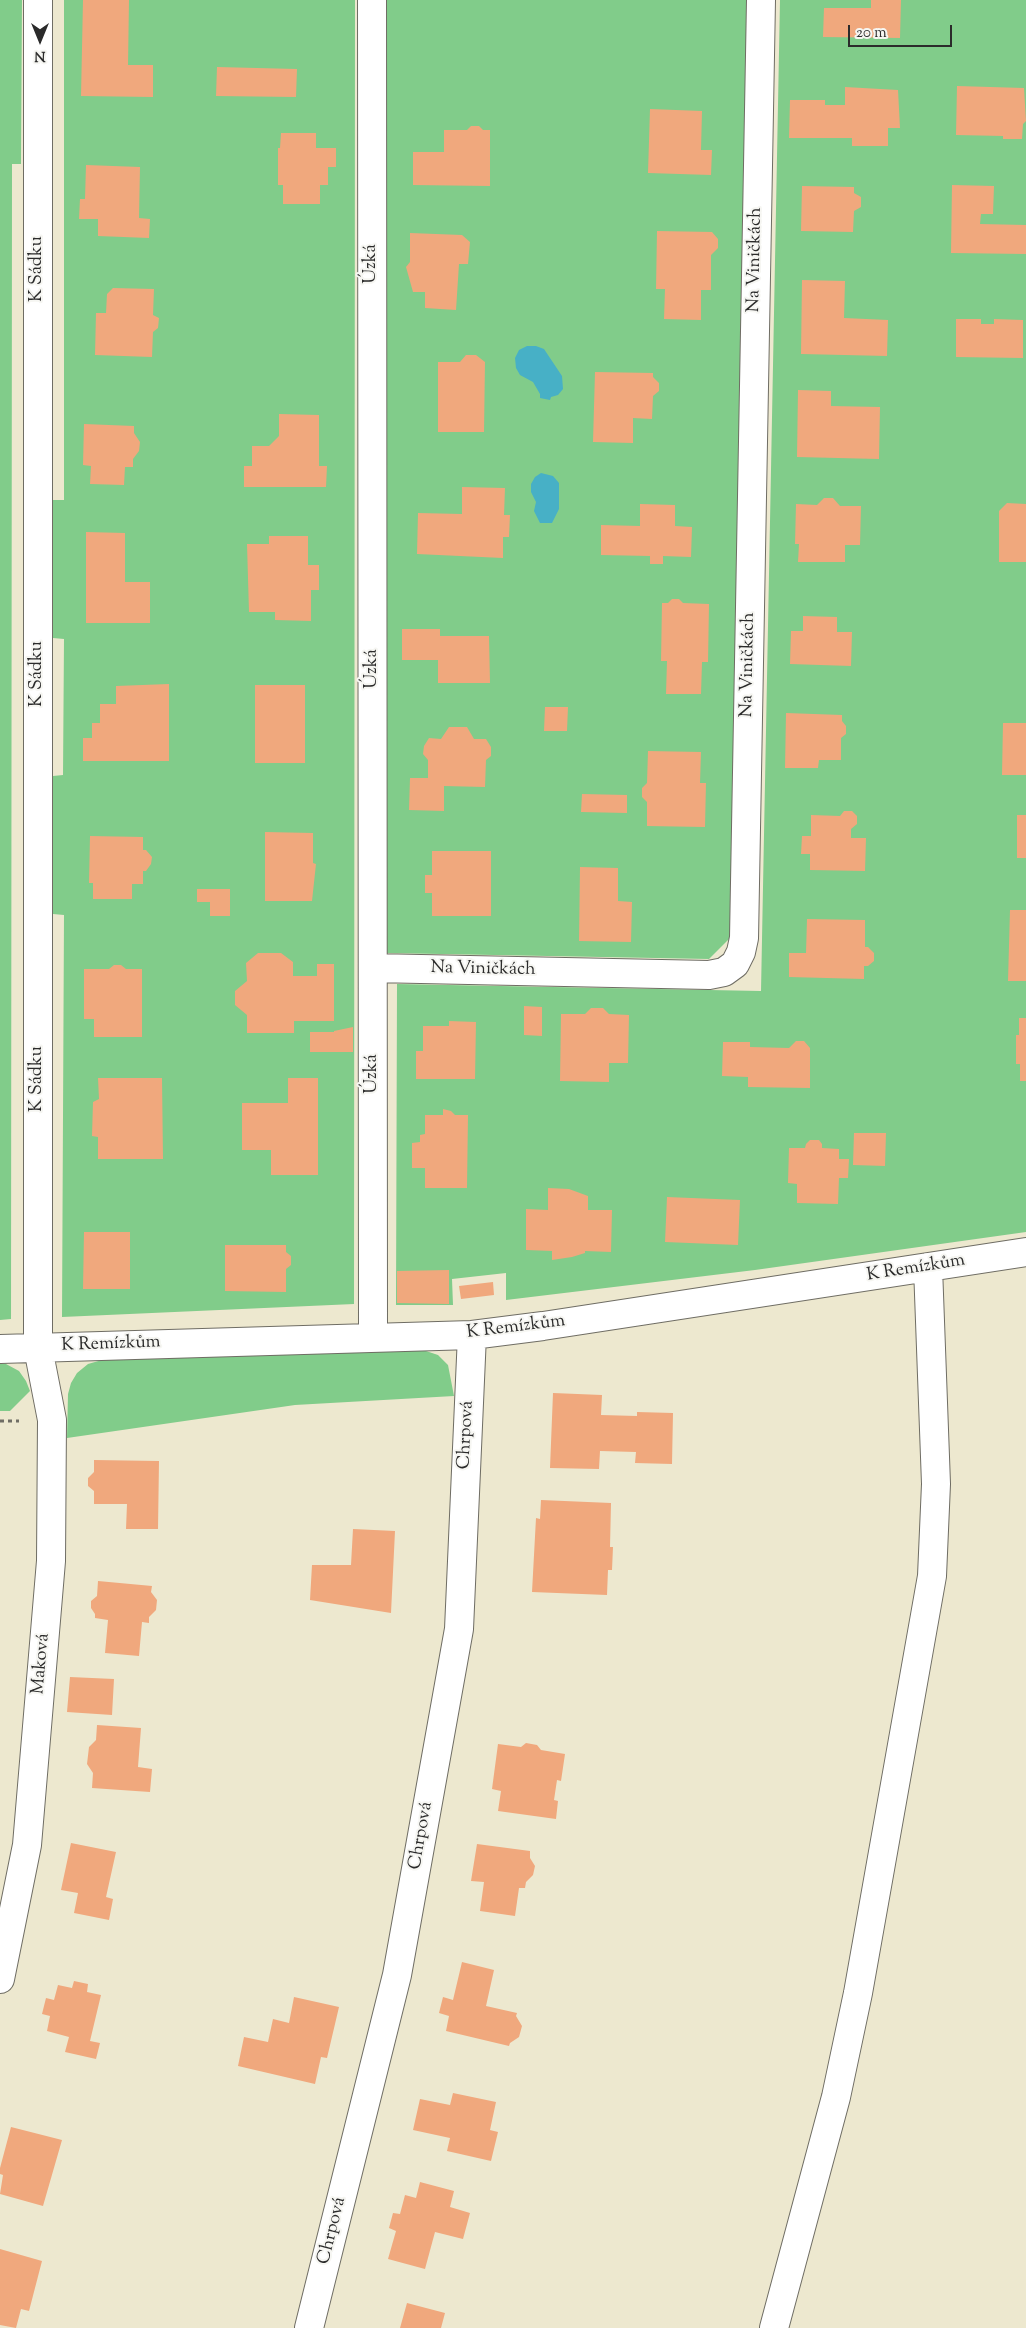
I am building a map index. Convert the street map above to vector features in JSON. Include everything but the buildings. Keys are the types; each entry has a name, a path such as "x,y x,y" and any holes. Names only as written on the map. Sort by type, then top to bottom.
{"street":[{"name":"K Sádku","path":"38,0 38,1348"},
{"name":"Úzká","path":"372,0 373,1337"},
{"name":"Na Viničkách","path":"373,968 709,975 724,972 735,964 741,952 744,938 761,0"},
{"name":"K Remízkům","path":"0,1349 472,1335 543,1326 1026,1252"},
{"path":"774,2328 836,2097 858,1993 932,1576 936,1484 928,1267"},
{"name":"Chrpová","path":"309,2328 397,1975 459,1629 472,1335"},
{"name":"Maková","path":"0,1979 27,1845 51,1561 52,1420 38,1348"}],"green space":[{"path":"0,0 22,0 21,164 12,164 11,1319 0,1320"},
{"path":"64,0 355,0 354,1304 62,1317 64,915 53,914 53,776 63,775 64,639 53,638 53,500 64,500"},
{"path":"386,0 748,0 730,938 709,959 386,953"},
{"path":"780,0 1026,0 1026,1232 755,1270 506,1300 506,1273 452,1279 453,1305 396,1305 397,984 761,991"},
{"path":"423,1350 438,1355 448,1365 454,1396 295,1405 67,1438 68,1394 71,1383 77,1373 88,1364 102,1360"},
{"path":"0,1364 6,1364 19,1371 30,1391 10,1411 0,1411"}],"water":[{"path":"527,346 536,346 544,349 562,376 563,389 558,395 551,397 550,400 540,398 540,394 533,382 520,375 516,368 515,358 519,350"},
{"path":"541,473 553,476 559,483 559,509 552,523 540,523 534,511 536,502 531,492 531,484 535,477"}]}
